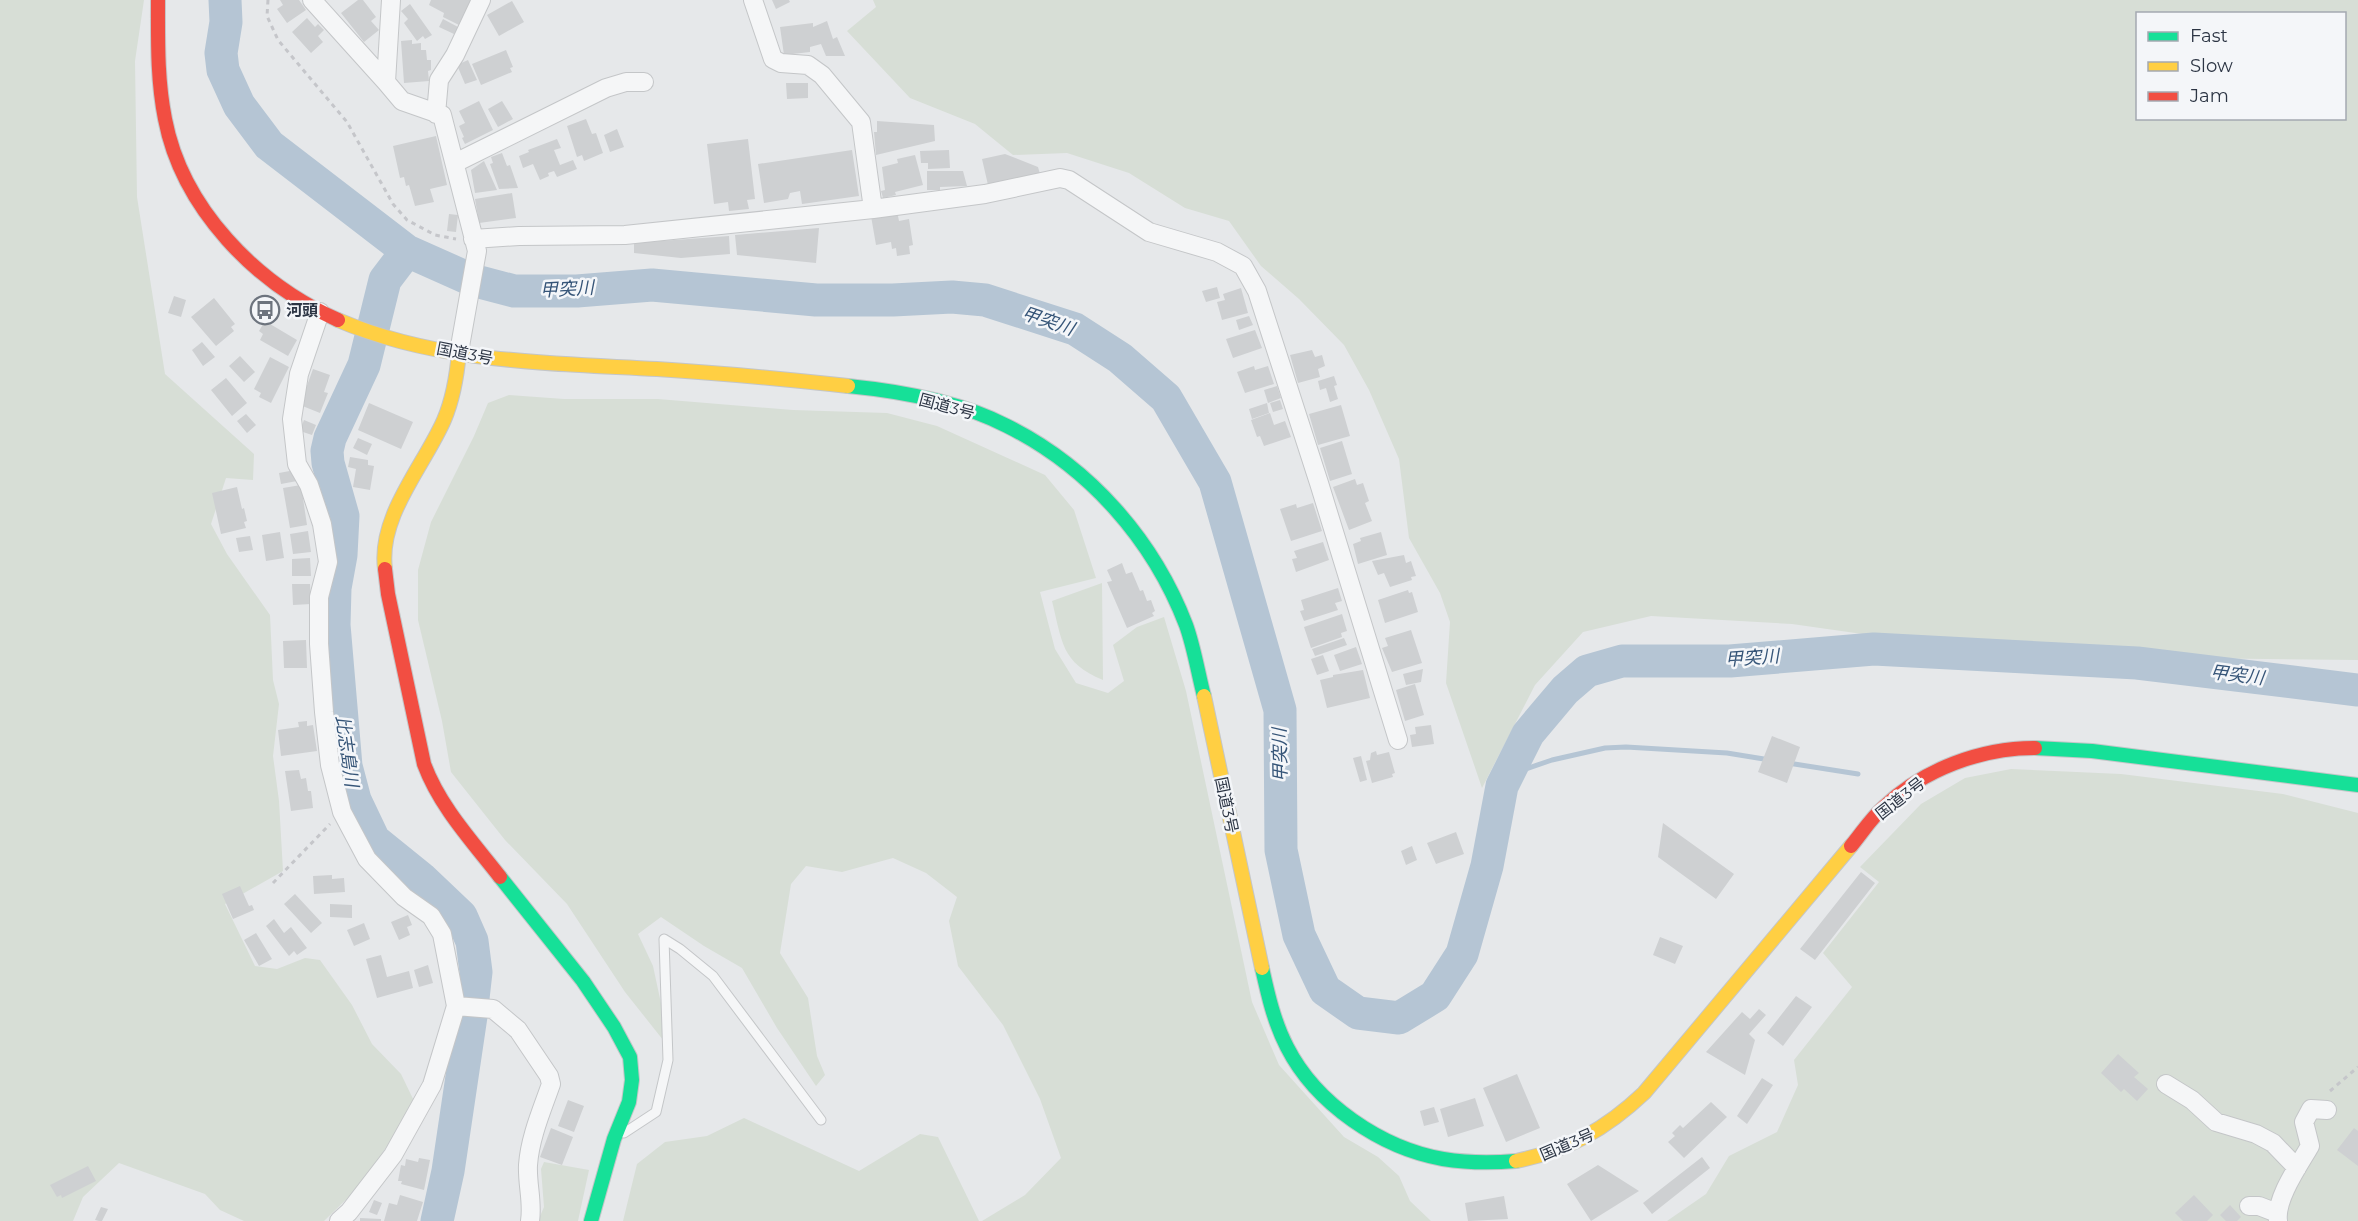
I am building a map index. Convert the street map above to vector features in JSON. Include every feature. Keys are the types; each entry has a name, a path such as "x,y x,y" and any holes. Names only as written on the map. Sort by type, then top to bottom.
{"main road":[{"name":"国道3号","path":"158,0 157,53 160,94 173,149 188,183 208,215 245,258 276,285 320,312 357,328 395,340 499,360 711,372 881,389 951,405 1006,425 1061,459 1101,492 1127,522 1160,572 1186,626 1207,708 1270,1005 1289,1051 1324,1097 1367,1132 1397,1146 1431,1157 1487,1164 1524,1161 1555,1152 1592,1135 1626,1112 1656,1082 1883,807 1920,779 1954,763 1989,752 2057,749 2109,753 2358,784"},
{"path":"459,352 456,380 445,418 420,467 396,506 388,534 384,562 388,594 424,764 432,785 449,812 583,981 614,1027 630,1057 632,1080 629,1102 614,1139 591,1221"}],"street":[{"path":"312,0 402,101 442,115 475,245 459,352"},
{"path":"386,82 391,0"},
{"path":"436,114 439,80 455,56 481,0"},
{"path":"753,0 773,59 781,63 808,65 822,75 861,122 873,209"},
{"path":"455,163 606,88 626,82 644,82"},
{"path":"475,245 519,236 625,236 873,209 985,194 1060,178 1069,180 1149,232 1217,252 1243,266 1257,291 1398,740"},
{"path":"320,312 299,374 292,419 297,464 309,485 322,524 328,562 319,597 319,644 330,765 342,812 367,859 404,897 431,916 442,934 456,1006 432,1085 393,1155 356,1204 339,1221"},
{"path":"456,1006 493,1009 518,1030 549,1076 551,1084 531,1144 528,1167 532,1209 530,1221"},
{"path":"2166,1084 2192,1100 2216,1122 2256,1134 2273,1143 2298,1168"},
{"path":"2248,1206 2259,1206 2277,1217 2310,1146 2304,1122 2319,1110"}],"lane":[{"path":"614,1139 656,1112 668,1060 664,939 713,976 821,1120"}],"path":[{"path":"268,0 267,16 278,40 347,122 393,204 407,220 435,235 475,245"},
{"path":"273,884 342,812"},
{"path":"2319,1110 2358,1067"}],"shaded area":[{"path":"0,0 144,0 135,61 137,197 165,374 254,454 253,480 226,478 211,524 227,554 270,615 273,680 279,704 273,756 279,801 283,871 225,904 255,966 277,969 305,958 320,960 352,1005 372,1044 401,1074 415,1103 363,1183 324,1221 244,1221 220,1210 205,1194 119,1163 83,1197 73,1221 0,1221"},
{"path":"873,0 2358,0 2358,660 2017,656 1792,624 1651,616 1583,632 1535,685 1482,788 1446,683 1450,622 1440,593 1409,538 1399,459 1369,390 1344,345 1299,299 1261,266 1229,221 1185,208 1129,173 1067,153 1013,155 975,124 910,98 847,31 876,7"},
{"path":"509,395 564,399 658,399 793,410 887,413 937,426 1045,475 1074,510 1096,578 1040,592 1055,649 1076,683 1108,693 1124,681 1113,645 1137,627 1164,617 1186,691 1252,1002 1279,1065 1344,1137 1378,1157 1399,1176 1410,1201 1431,1221 982,1221 1025,1195 1061,1158 1040,1099 1003,1025 958,966 949,921 957,897 926,873 893,858 842,872 806,866 791,884 780,953 808,998 817,1056 825,1075 816,1086 777,1028 742,968 661,917 638,934 653,966 671,1050 625,992 567,904 505,840 451,772 442,721 418,620 418,570 431,522 488,403"},
{"path":"1102,583 1103,680 1089,673 1071,658 1061,639 1052,601"},
{"path":"2011,769 2121,774 2283,794 2358,813 2358,1221 1667,1221 1706,1194 1729,1156 1777,1132 1798,1085 1794,1060 1852,987 1823,953 1879,882 1860,867 1921,804 1965,778"},
{"path":"744,1118 859,1171 920,1134 938,1137 979,1221 623,1221 637,1164 665,1142 707,1136"},
{"path":"544,1162 589,1170 578,1221 538,1221 544,1207 541,1169"}],"building":[{"path":"280,0 299,0 306,10 287,23 277,9 283,5"},
{"path":"358,0 363,0 376,17 371,21 379,30 364,42 341,13"},
{"path":"431,0 473,0 461,26 443,17 444,13 429,5"},
{"path":"772,0 789,0 790,2 776,9"},
{"path":"512,1 524,22 499,36 487,15"},
{"path":"410,4 432,35 425,39 423,36 417,41 404,23 408,19 401,11"},
{"path":"307,18 315,27 318,24 324,30 318,36 323,42 311,53 292,32"},
{"path":"443,19 458,27 454,34 439,27"},
{"path":"827,21 833,39 837,37 845,56 826,56 821,44 810,47 810,52 784,55 780,27 813,23 813,27"},
{"path":"412,40 412,44 421,43 421,50 426,50 427,60 431,60 431,70 428,71 429,81 404,83 401,41"},
{"path":"506,50 513,67 510,68 512,72 481,85 472,64"},
{"path":"468,60 477,80 465,84 457,65"},
{"path":"786,83 808,83 808,98 787,99"},
{"path":"479,101 493,130 465,144 459,126 465,123 459,111"},
{"path":"502,101 513,119 498,127 488,109"},
{"path":"586,119 592,134 596,133 603,153 584,161 582,155 577,157 567,126"},
{"path":"877,121 934,125 935,141 876,155 874,132 877,132"},
{"path":"617,129 624,147 610,152 604,135"},
{"path":"436,136 447,185 430,189 434,202 415,206 409,185 406,186 404,177 400,178 393,146"},
{"path":"557,139 561,148 554,150 560,165 573,160 577,169 557,177 554,171 540,180 533,164 523,168 519,156 529,152 528,150"},
{"path":"748,139 755,199 747,200 749,209 729,211 728,202 714,204 707,144"},
{"path":"852,150 859,196 802,204 800,191 790,193 788,199 764,203 758,164"},
{"path":"949,150 950,168 928,169 928,163 921,163 920,151"},
{"path":"502,153 507,166 510,165 518,188 499,189 490,164 493,163 491,157"},
{"path":"1005,154 1038,167 1040,174 988,185 982,159"},
{"path":"915,155 923,185 895,192 896,195 883,198 881,191 885,190 882,167 898,163 897,159"},
{"path":"484,161 497,190 475,193 471,170"},
{"path":"927,171 963,171 967,186 927,190"},
{"path":"512,193 516,218 479,223 475,199"},
{"path":"897,211 899,221 909,219 913,245 909,246 910,254 897,256 896,248 892,249 891,242 876,245 871,216"},
{"path":"449,214 458,215 456,232 447,231"},
{"path":"819,228 816,263 737,255 735,235"},
{"path":"729,236 730,254 681,258 634,253 634,243"},
{"path":"1217,287 1220,298 1206,302 1202,291"},
{"path":"1241,288 1248,313 1222,320 1217,302 1225,300 1223,294"},
{"path":"174,296 186,300 181,317 168,313"},
{"path":"214,298 235,324 231,327 234,331 216,346 191,317"},
{"path":"1249,316 1253,325 1239,330 1236,320"},
{"path":"265,321 297,340 288,356 260,340 263,334 259,331"},
{"path":"1255,330 1262,348 1233,358 1226,339"},
{"path":"202,342 215,357 203,366 192,350"},
{"path":"1312,350 1315,357 1322,355 1325,366 1318,369 1320,377 1298,383 1290,355"},
{"path":"240,356 255,372 244,382 229,366"},
{"path":"270,357 289,367 271,403 259,397 261,393 254,389"},
{"path":"1254,366 1255,370 1268,366 1274,384 1245,393 1237,372"},
{"path":"313,369 330,375 324,392 328,393 320,413 300,405"},
{"path":"1334,376 1338,399 1330,402 1326,388 1320,390 1318,381"},
{"path":"226,378 247,403 232,416 211,390"},
{"path":"1277,386 1281,398 1268,403 1264,390"},
{"path":"1280,400 1283,409 1273,412 1270,403"},
{"path":"369,403 413,422 401,449 358,430"},
{"path":"1267,403 1269,413 1252,419 1249,409"},
{"path":"1341,405 1350,436 1318,445 1309,414"},
{"path":"1270,413 1274,425 1285,421 1291,437 1264,446 1260,436 1257,437 1251,420"},
{"path":"246,414 256,425 247,433 237,421"},
{"path":"304,420 316,425 312,435 300,431"},
{"path":"358,438 372,444 367,455 353,448"},
{"path":"1342,441 1352,474 1330,481 1320,448"},
{"path":"350,457 368,460 368,465 374,466 370,490 353,487 356,469 348,467"},
{"path":"295,470 297,481 281,484 279,473"},
{"path":"1355,479 1357,485 1363,483 1369,501 1365,503 1372,521 1349,530 1333,487"},
{"path":"301,485 307,525 290,528 283,488"},
{"path":"237,487 247,521 244,522 246,528 221,534 212,493"},
{"path":"1313,503 1322,531 1291,541 1280,509 1296,504 1297,508"},
{"path":"308,531 311,552 293,554 290,534"},
{"path":"280,532 284,558 266,561 262,535"},
{"path":"1381,532 1387,555 1358,564 1353,544 1361,541 1360,538"},
{"path":"250,536 253,550 239,552 236,538"},
{"path":"1323,542 1329,560 1296,572 1292,559 1297,558 1294,551"},
{"path":"1404,555 1406,563 1411,561 1416,576 1411,577 1412,580 1390,587 1384,573 1378,575 1372,561"},
{"path":"310,558 311,576 292,576 292,559"},
{"path":"1122,563 1126,574 1132,572 1140,591 1143,590 1147,601 1151,600 1155,611 1152,613 1154,616 1127,628 1107,582 1112,581 1107,570"},
{"path":"292,584 310,584 311,604 293,605"},
{"path":"1338,588 1342,601 1335,603 1338,610 1304,621 1300,611 1304,610 1301,600"},
{"path":"1408,590 1409,593 1412,592 1418,612 1385,623 1378,600"},
{"path":"1342,614 1347,631 1341,633 1342,637 1311,648 1304,627"},
{"path":"1411,630 1422,663 1392,672 1382,648 1388,646 1385,638"},
{"path":"1344,638 1347,645 1315,656 1312,649"},
{"path":"306,640 307,668 284,668 283,641"},
{"path":"1356,647 1362,664 1340,671 1334,655"},
{"path":"1323,655 1329,671 1317,675 1311,659"},
{"path":"1423,669 1421,682 1406,685 1403,674"},
{"path":"1363,670 1370,698 1327,708 1320,680 1333,677 1333,675"},
{"path":"1415,684 1424,715 1405,721 1396,690"},
{"path":"307,721 307,726 313,725 317,751 281,756 278,730 299,727 298,722"},
{"path":"1431,725 1434,744 1412,747 1410,735 1416,734 1415,727"},
{"path":"1772,736 1800,747 1787,783 1758,772"},
{"path":"1376,751 1377,755 1389,752 1395,773 1392,774 1393,777 1372,783 1366,761 1370,760 1371,753"},
{"path":"1361,756 1367,780 1360,782 1353,758"},
{"path":"299,770 301,779 306,778 308,791 311,791 313,808 291,811 285,771"},
{"path":"1663,823 1734,874 1716,899 1658,857"},
{"path":"1456,832 1464,854 1436,864 1427,843"},
{"path":"1412,846 1417,860 1406,865 1401,851"},
{"path":"1861,872 1875,883 1815,960 1800,949"},
{"path":"332,875 332,879 344,878 345,892 314,894 313,876"},
{"path":"240,886 249,906 252,905 254,910 233,919 222,894"},
{"path":"295,894 322,923 311,933 284,904"},
{"path":"330,904 352,905 352,918 330,917"},
{"path":"408,915 412,925 407,927 410,935 399,940 391,922"},
{"path":"274,919 284,933 291,927 307,948 297,955 294,951 289,956 266,926"},
{"path":"364,923 370,939 354,946 347,930"},
{"path":"256,933 272,959 259,966 244,940"},
{"path":"1660,937 1683,946 1675,964 1653,955"},
{"path":"381,955 387,977 409,971 413,988 377,998 366,959"},
{"path":"428,965 433,983 419,987 414,970"},
{"path":"1796,996 1812,1007 1783,1046 1767,1033"},
{"path":"1759,1009 1766,1015 1749,1034 1755,1040 1745,1075 1706,1052 1742,1012 1750,1019"},
{"path":"2118,1054 2139,1073 2134,1077 2148,1089 2137,1101 2124,1089 2121,1092 2101,1073"},
{"path":"1517,1074 1540,1128 1506,1142 1483,1088"},
{"path":"1762,1078 1773,1085 1747,1124 1737,1116"},
{"path":"1475,1098 1484,1126 1448,1137 1440,1109"},
{"path":"568,1100 584,1106 574,1132 558,1126"},
{"path":"1711,1102 1727,1117 1684,1158 1668,1142 1675,1136 1672,1133 1680,1125 1683,1128"},
{"path":"1434,1107 1439,1122 1424,1126 1420,1111"},
{"path":"551,1128 573,1137 562,1165 540,1157"},
{"path":"2354,1128 2358,1131 2358,1166 2337,1150"},
{"path":"1702,1157 1710,1168 1652,1214 1643,1203"},
{"path":"419,1158 430,1160 424,1190 401,1184 402,1181 398,1181 401,1165 405,1166 406,1159 418,1162"},
{"path":"1598,1165 1639,1191 1591,1221 1567,1184"},
{"path":"88,1166 96,1181 62,1198 61,1195 57,1197 50,1185"},
{"path":"400,1195 423,1202 417,1221 384,1221 389,1203 397,1205"},
{"path":"2194,1195 2213,1215 2207,1221 2183,1221 2175,1213"},
{"path":"1504,1196 1508,1219 1468,1221 1465,1203"},
{"path":"374,1200 382,1203 377,1215 369,1212"},
{"path":"2230,1205 2241,1217 2237,1221 2226,1221 2220,1215"},
{"path":"101,1207 108,1209 102,1221 95,1220"},
{"path":"360,1218 381,1219 381,1221 360,1221"}],"waterway":[{"name":"甲突川","path":"225,0 226,22 221,53 223,70 239,105 269,145 407,251 472,280 514,291 577,291 652,285 816,300 952,297 985,300 1075,329 1120,358 1166,398 1215,482 1280,710 1281,850 1299,935 1325,990 1358,1013 1399,1018 1435,996 1462,954 1487,866 1502,786 1528,734 1565,690 1587,671 1622,661 1730,661 1874,649 2137,663 2358,690"},
{"name":"比志島川","path":"407,251 385,280 364,365 330,438 327,451 328,463 343,516 341,555 335,588 334,625 346,766 355,800 374,840 421,878 461,916 472,941 476,972 471,1016 448,1171 437,1221"},
{"path":"1508,775 1552,760 1605,748 1626,747 1727,753 1770,760"},
{"path":"1788,763 1858,774"}],"traffic: fast":[{"path":"848,386 929,399 970,410 1007,426 1037,443 1091,484 1136,535 1156,563 1172,593 1189,633 1204,696"},
{"path":"2035,748 2092,751 2358,785"},
{"path":"500,877 583,981 614,1027 630,1057 632,1080 629,1102 614,1139 591,1221"},
{"path":"1262,968 1282,1038 1299,1068 1333,1105 1374,1134 1420,1153 1462,1161 1516,1161"}],"traffic: slow":[{"path":"338,320 376,334 455,353 535,362 705,372 848,386"},
{"path":"385,569 388,530 404,492 444,420 454,387 459,352"},
{"path":"1204,696 1262,968"},
{"path":"1516,1161 1535,1157 1585,1137 1630,1106 1644,1093 1851,846"}],"traffic: jam":[{"path":"158,0 158,60 162,104 174,152 188,183 206,212 227,239 252,264 279,286 308,305 338,320"},
{"path":"385,569 388,594 424,764 448,809 500,877"},
{"path":"1851,846 1884,807 1917,782 1935,772 1954,763 1994,752 2035,748"}],"place":[{"name":"河頭","path":"265,310"}]}
